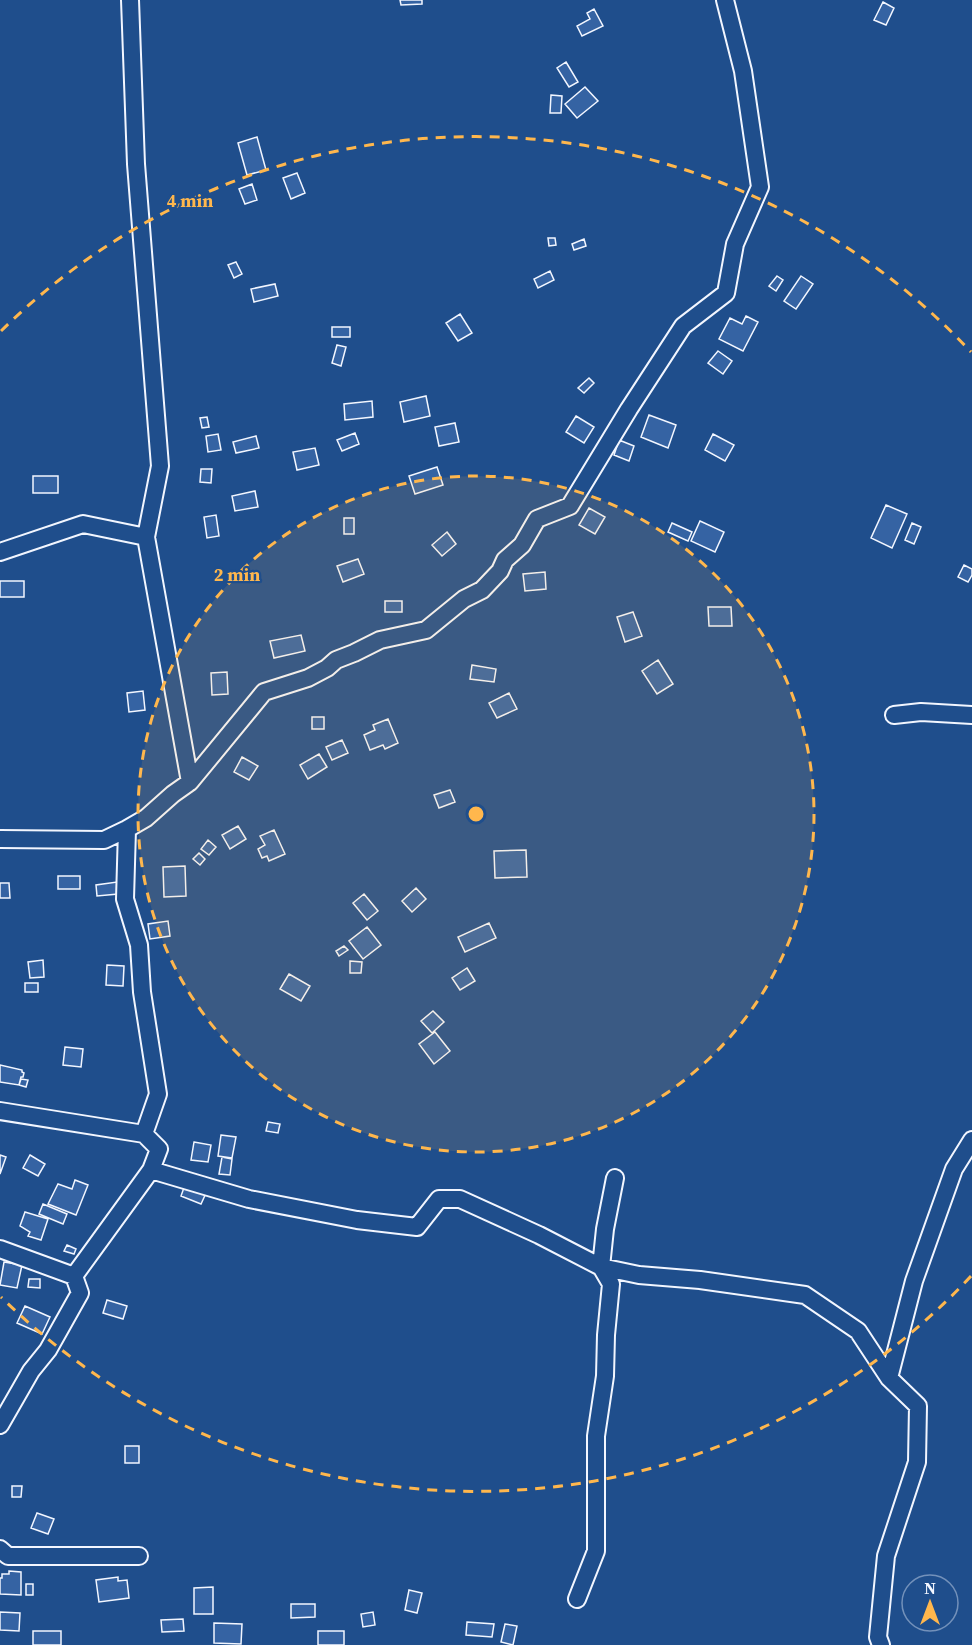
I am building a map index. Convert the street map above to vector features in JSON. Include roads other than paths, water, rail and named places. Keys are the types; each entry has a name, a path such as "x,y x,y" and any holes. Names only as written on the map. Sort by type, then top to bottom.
{"street":[{"path":"130,0 136,164 160,466 146,537 190,782"},
{"path":"0,838 104,840 146,818 190,782 264,692 308,678 327,668 336,660 354,654 380,640 426,630 464,599 482,590 500,571 505,560 522,545 537,519 570,506 629,409 684,326 726,293 735,244 760,187 743,70 725,0"},
{"path":"0,552 83,524 146,537"},
{"path":"894,714 921,712 972,714"},
{"path":"127,829 125,899 140,945 142,992 158,1095 144,1134"},
{"path":"0,1111 144,1134 159,1149 151,1170 74,1276"},
{"path":"889,1378 914,1281 954,1169 972,1140"},
{"path":"151,1170 249,1200 396,1226 417,1227 439,1200 460,1199 539,1234 601,1267 639,1275 700,1280 805,1295 858,1331 889,1378 918,1406 916,1462 886,1556 878,1636 881,1645"},
{"path":"577,1599 596,1551 596,1436 605,1376 611,1284 601,1267 605,1229 615,1178"},
{"path":"0,1249 74,1276"},
{"path":"0,1425 31,1371 48,1350 80,1293 74,1276"},
{"path":"0,1550 8,1556 140,1556"}]}
